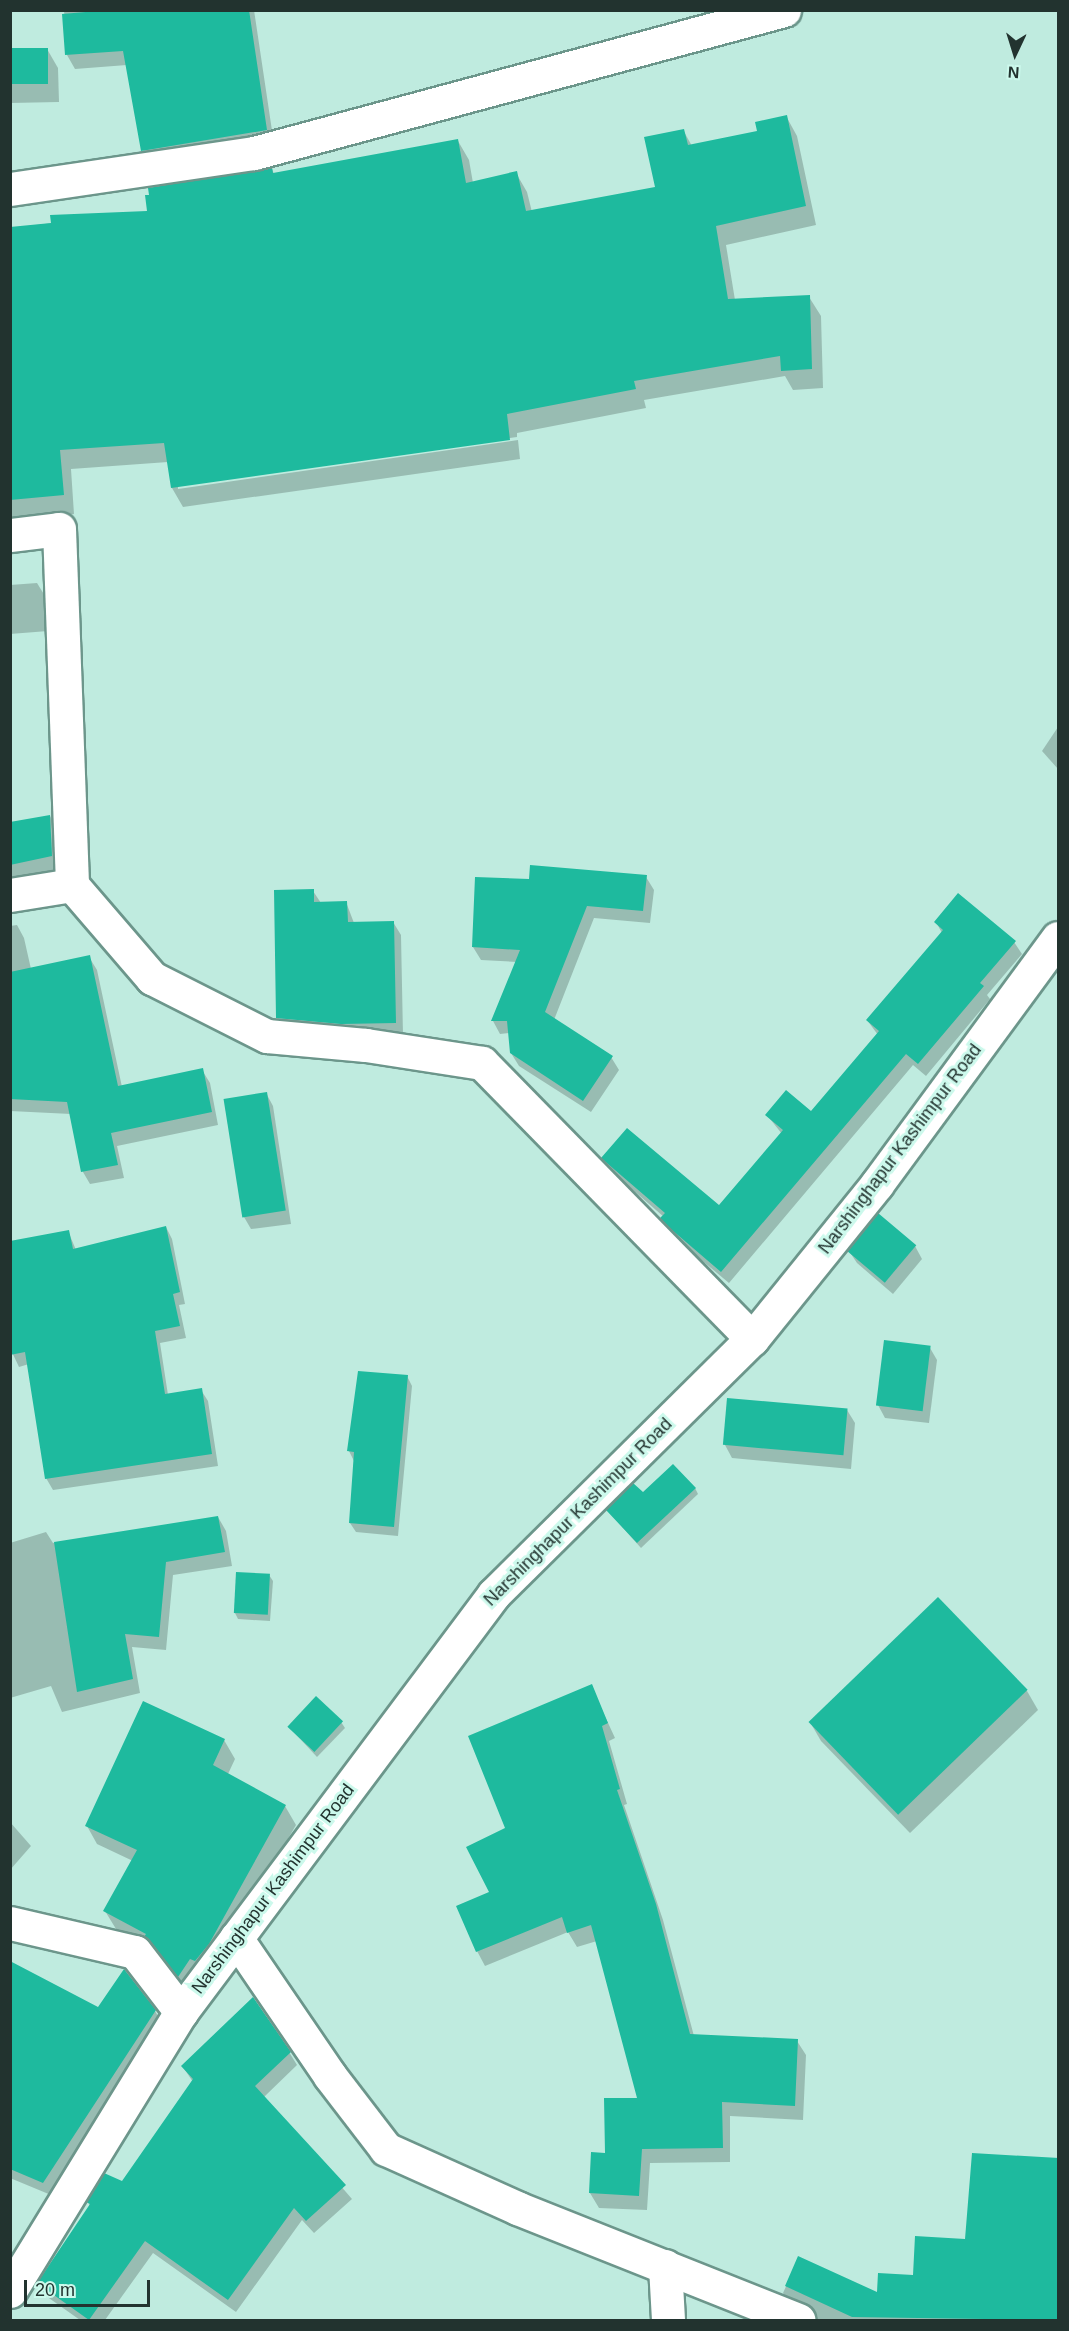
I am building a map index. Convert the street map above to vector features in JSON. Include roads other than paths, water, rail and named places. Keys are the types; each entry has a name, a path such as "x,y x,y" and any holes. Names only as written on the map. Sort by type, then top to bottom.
{"street":[{"path":"10,189 254,153 784,10"},
{"path":"10,535 59,529 72,885 152,978 267,1036 366,1045 482,1063 752,1339"},
{"path":"10,896 72,885"},
{"name":"Narshinghapur Kashimpur Road","path":"10,2291 181,2012 494,1594 752,1339 877,1184 1059,938"},
{"path":"10,1923 135,1952 181,2012"},
{"path":"236,1938 330,2076 386,2149 516,2208 799,2320"},
{"path":"665,2266 668,2320"}]}
